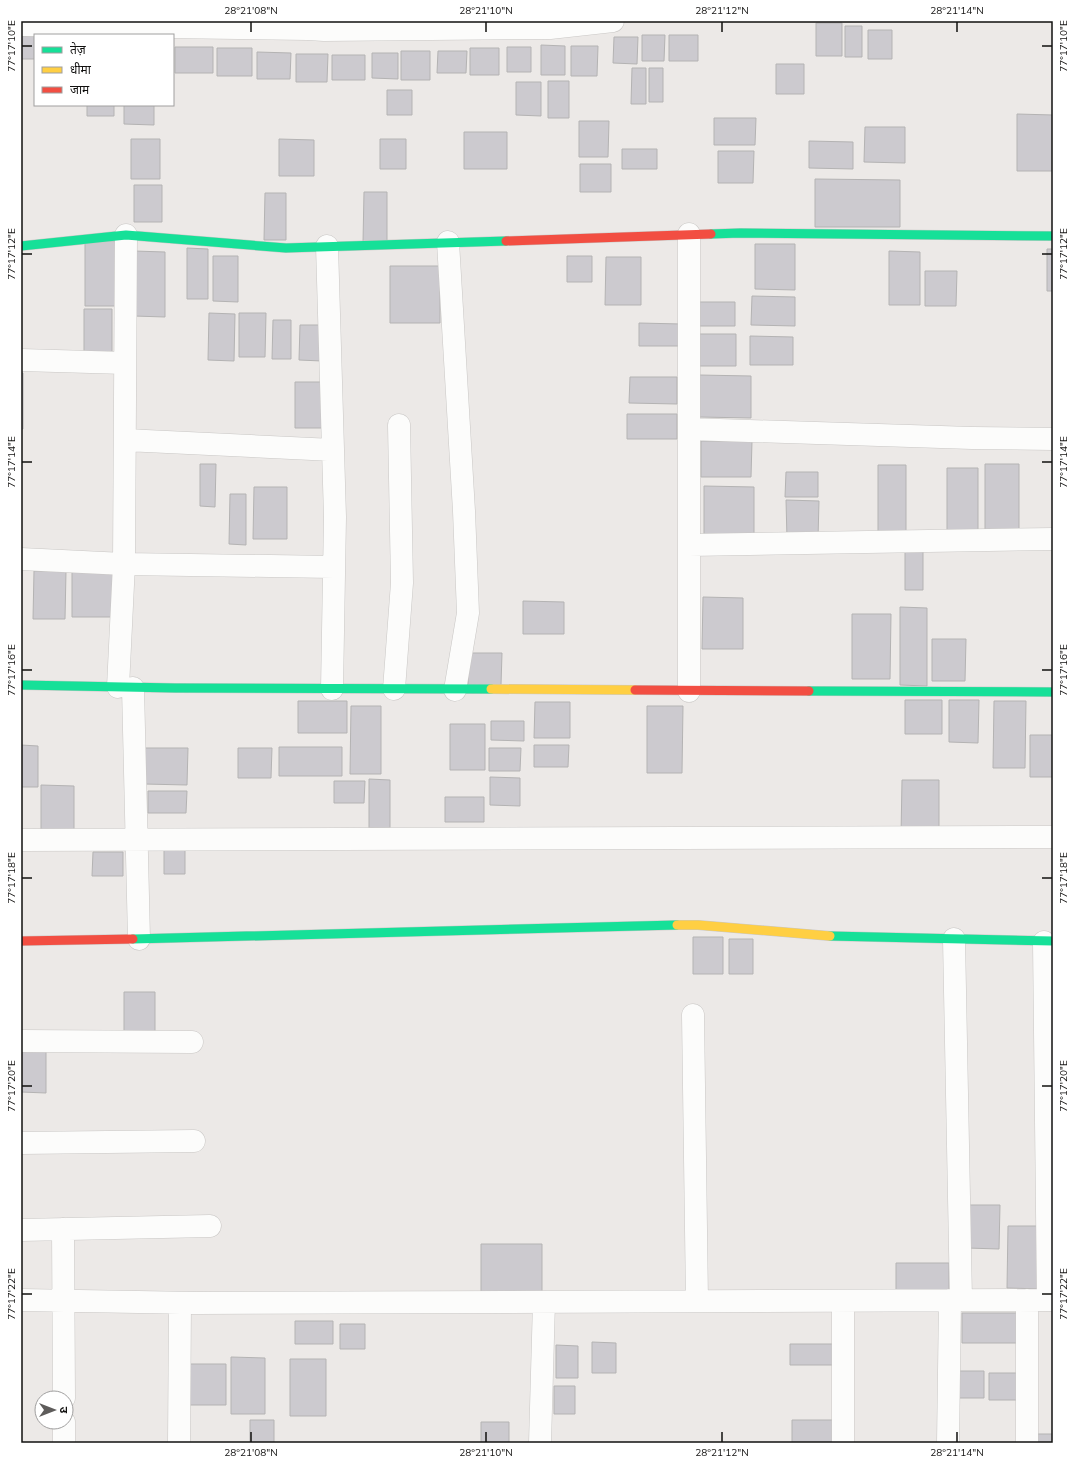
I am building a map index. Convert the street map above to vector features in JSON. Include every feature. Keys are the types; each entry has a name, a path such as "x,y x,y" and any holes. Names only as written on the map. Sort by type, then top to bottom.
{"street":[{"path":"21,25 308,25 324,30 436,25 535,25 613,21"},
{"path":"21,246 126,234 286,248 740,233 1053,236"},
{"path":"126,234 124,564 125,687 137,839 139,939"},
{"path":"689,234 689,691"},
{"path":"448,242 464,511 468,613 455,690"},
{"path":"327,246 335,517 332,689"},
{"path":"21,360 125,363"},
{"path":"394,690 402,583 399,426"},
{"path":"689,429 964,438 1053,439"},
{"path":"125,440 333,450"},
{"path":"689,545 1053,539"},
{"path":"21,559 124,564 334,567"},
{"path":"21,685 394,690 1053,692"},
{"path":"21,840 1053,837"},
{"path":"21,941 698,925 842,937 1048,941 1043,1300 1027,1443"},
{"path":"948,1443 956,1300 954,939"},
{"path":"694,1014 697,1301"},
{"path":"21,1041 192,1042"},
{"path":"21,1143 194,1141"},
{"path":"21,1230 210,1226"},
{"path":"63,1230 64,1390"},
{"path":"21,1300 180,1303 1043,1300"},
{"path":"843,1301 843,1443"},
{"path":"540,1443 544,1302"},
{"path":"180,1303 180,1443"},
{"path":"64,1430 64,1443"}],"building":[{"path":"816,23 842,23 842,56 816,56"},
{"path":"845,26 862,26 862,57 845,57"},
{"path":"868,30 892,30 892,59 868,59"},
{"path":"642,35 665,35 664,61 642,61"},
{"path":"669,35 698,35 698,61 669,61"},
{"path":"21,36 34,36 34,59 21,59"},
{"path":"614,37 638,37 637,64 613,63"},
{"path":"541,45 565,46 565,75 541,75"},
{"path":"571,46 598,46 597,76 571,76"},
{"path":"175,47 213,47 213,73 175,73"},
{"path":"507,47 531,47 531,72 507,72"},
{"path":"217,48 252,48 252,76 217,76"},
{"path":"470,48 499,48 499,75 470,75"},
{"path":"401,51 430,51 430,80 401,80"},
{"path":"438,51 467,51 466,73 437,73"},
{"path":"257,52 291,53 290,79 257,79"},
{"path":"372,53 398,53 398,79 372,78"},
{"path":"296,54 328,54 327,82 296,82"},
{"path":"332,55 365,55 365,80 332,80"},
{"path":"776,64 804,64 804,94 776,94"},
{"path":"632,68 646,68 646,104 631,104"},
{"path":"649,68 663,68 663,102 649,102"},
{"path":"548,81 569,81 569,118 548,118"},
{"path":"516,82 541,82 541,116 516,115"},
{"path":"387,90 412,90 412,115 387,115"},
{"path":"87,106 114,106 114,116 87,116"},
{"path":"124,106 154,106 154,125 124,124"},
{"path":"1017,114 1053,115 1053,171 1017,171"},
{"path":"714,118 756,118 755,145 714,145"},
{"path":"579,121 609,121 608,157 579,157"},
{"path":"865,127 905,127 905,163 864,162"},
{"path":"464,132 507,132 507,169 464,169"},
{"path":"131,139 160,139 160,179 131,179"},
{"path":"279,139 314,140 314,176 279,176"},
{"path":"380,139 406,139 406,169 380,169"},
{"path":"809,141 853,142 853,169 809,168"},
{"path":"622,149 657,149 657,169 622,169"},
{"path":"718,151 754,151 753,183 718,183"},
{"path":"580,164 611,164 611,192 580,192"},
{"path":"815,179 900,180 900,227 815,227"},
{"path":"134,185 162,185 162,222 134,222"},
{"path":"364,192 387,192 387,242 363,242"},
{"path":"265,193 286,193 286,240 264,240"},
{"path":"85,241 119,241 119,306 85,306"},
{"path":"755,244 795,244 795,290 755,289"},
{"path":"187,248 208,249 208,299 187,299"},
{"path":"1047,249 1053,249 1053,291 1047,291"},
{"path":"134,251 165,252 165,317 134,316"},
{"path":"889,251 920,252 920,305 889,305"},
{"path":"213,256 238,256 238,302 213,301"},
{"path":"567,256 592,256 592,282 567,282"},
{"path":"606,257 641,257 641,305 605,305"},
{"path":"390,266 440,266 440,323 390,323"},
{"path":"925,271 957,271 956,306 925,306"},
{"path":"752,296 795,297 795,326 751,325"},
{"path":"694,302 735,302 735,326 694,326"},
{"path":"84,309 112,309 112,354 84,354"},
{"path":"209,313 235,314 234,361 208,360"},
{"path":"239,313 266,313 265,357 239,357"},
{"path":"273,320 291,320 291,359 272,359"},
{"path":"639,323 681,324 681,346 639,346"},
{"path":"300,325 323,325 322,361 299,360"},
{"path":"693,334 736,334 736,366 693,366"},
{"path":"750,336 793,337 793,365 750,365"},
{"path":"21,373 23,373 23,429 21,429"},
{"path":"699,375 751,376 751,418 699,417"},
{"path":"630,377 677,377 677,404 629,403"},
{"path":"295,382 322,382 322,428 295,428"},
{"path":"627,414 677,414 677,439 627,439"},
{"path":"701,441 752,441 751,477 701,477"},
{"path":"200,464 216,464 215,507 200,506"},
{"path":"985,464 1019,464 1019,533 985,533"},
{"path":"878,465 906,465 906,537 878,537"},
{"path":"947,468 978,468 978,533 947,532"},
{"path":"786,472 818,472 818,497 785,497"},
{"path":"704,486 754,487 754,536 704,536"},
{"path":"254,487 287,487 287,539 253,539"},
{"path":"230,494 246,494 246,545 229,544"},
{"path":"786,500 819,501 818,539 787,539"},
{"path":"905,548 923,548 923,590 905,590"},
{"path":"34,571 66,571 65,619 33,619"},
{"path":"72,571 113,571 113,617 72,617"},
{"path":"703,597 743,598 743,649 702,649"},
{"path":"523,601 564,602 564,634 523,634"},
{"path":"900,607 927,608 927,686 900,685"},
{"path":"852,614 891,614 890,679 852,679"},
{"path":"932,639 966,639 965,681 932,681"},
{"path":"468,653 502,653 501,685 468,685"},
{"path":"905,700 942,700 942,734 905,734"},
{"path":"949,700 979,700 978,743 949,742"},
{"path":"298,701 347,701 347,733 298,733"},
{"path":"994,701 1026,701 1025,768 993,768"},
{"path":"535,702 570,702 570,738 534,738"},
{"path":"351,706 381,706 381,774 350,774"},
{"path":"647,706 683,706 682,773 647,773"},
{"path":"491,721 524,721 524,741 491,740"},
{"path":"450,724 485,724 485,770 450,770"},
{"path":"1030,735 1053,735 1053,777 1030,777"},
{"path":"21,745 38,746 38,787 21,787"},
{"path":"534,745 569,745 568,767 534,767"},
{"path":"279,747 342,747 342,776 279,776"},
{"path":"144,748 188,748 187,785 144,784"},
{"path":"238,748 272,748 271,778 238,778"},
{"path":"489,748 521,748 520,771 489,771"},
{"path":"490,777 520,778 520,806 490,805"},
{"path":"369,779 390,780 390,828 369,828"},
{"path":"902,780 939,780 939,836 901,836"},
{"path":"334,781 365,781 364,803 334,803"},
{"path":"41,785 74,786 74,839 41,839"},
{"path":"148,791 187,791 186,813 148,813"},
{"path":"445,797 484,797 484,822 445,822"},
{"path":"164,847 185,847 185,874 164,874"},
{"path":"93,852 123,852 123,876 92,876"},
{"path":"693,937 723,937 723,974 693,974"},
{"path":"729,939 753,939 753,974 729,974"},
{"path":"124,992 155,992 155,1037 124,1037"},
{"path":"21,1048 46,1048 46,1093 21,1092"},
{"path":"967,1205 1000,1205 999,1249 967,1248"},
{"path":"1008,1226 1043,1226 1042,1289 1007,1288"},
{"path":"481,1244 542,1244 542,1295 481,1295"},
{"path":"896,1263 949,1263 949,1290 896,1290"},
{"path":"962,1313 1021,1313 1021,1343 962,1343"},
{"path":"295,1321 333,1321 333,1344 295,1344"},
{"path":"340,1324 365,1324 365,1349 340,1349"},
{"path":"592,1342 616,1343 616,1373 592,1373"},
{"path":"790,1344 833,1344 833,1365 790,1365"},
{"path":"556,1345 578,1346 578,1378 556,1378"},
{"path":"231,1357 265,1358 265,1414 231,1414"},
{"path":"290,1359 326,1359 326,1416 290,1416"},
{"path":"187,1364 226,1364 226,1405 187,1405"},
{"path":"954,1371 984,1371 984,1398 954,1398"},
{"path":"989,1373 1020,1373 1020,1400 989,1400"},
{"path":"554,1386 575,1386 575,1414 554,1414"},
{"path":"250,1420 274,1420 274,1443 250,1443"},
{"path":"792,1420 834,1420 834,1443 792,1443"},
{"path":"481,1422 509,1422 509,1443 481,1443"},
{"path":"1030,1434 1053,1434 1053,1443 1030,1443"}],"traffic: fast":[{"path":"711,234 1053,236"},
{"path":"21,246 126,235 286,248 506,241"},
{"path":"21,685 175,688 491,689"},
{"path":"809,691 1053,692"},
{"path":"133,939 677,925"},
{"path":"830,936 1053,941"}],"traffic: slow":[{"path":"491,689 635,690"},
{"path":"677,925 698,925 830,936"}],"traffic: jam":[{"path":"506,241 711,234"},
{"path":"635,690 809,691"},
{"path":"21,941 133,939"}]}
